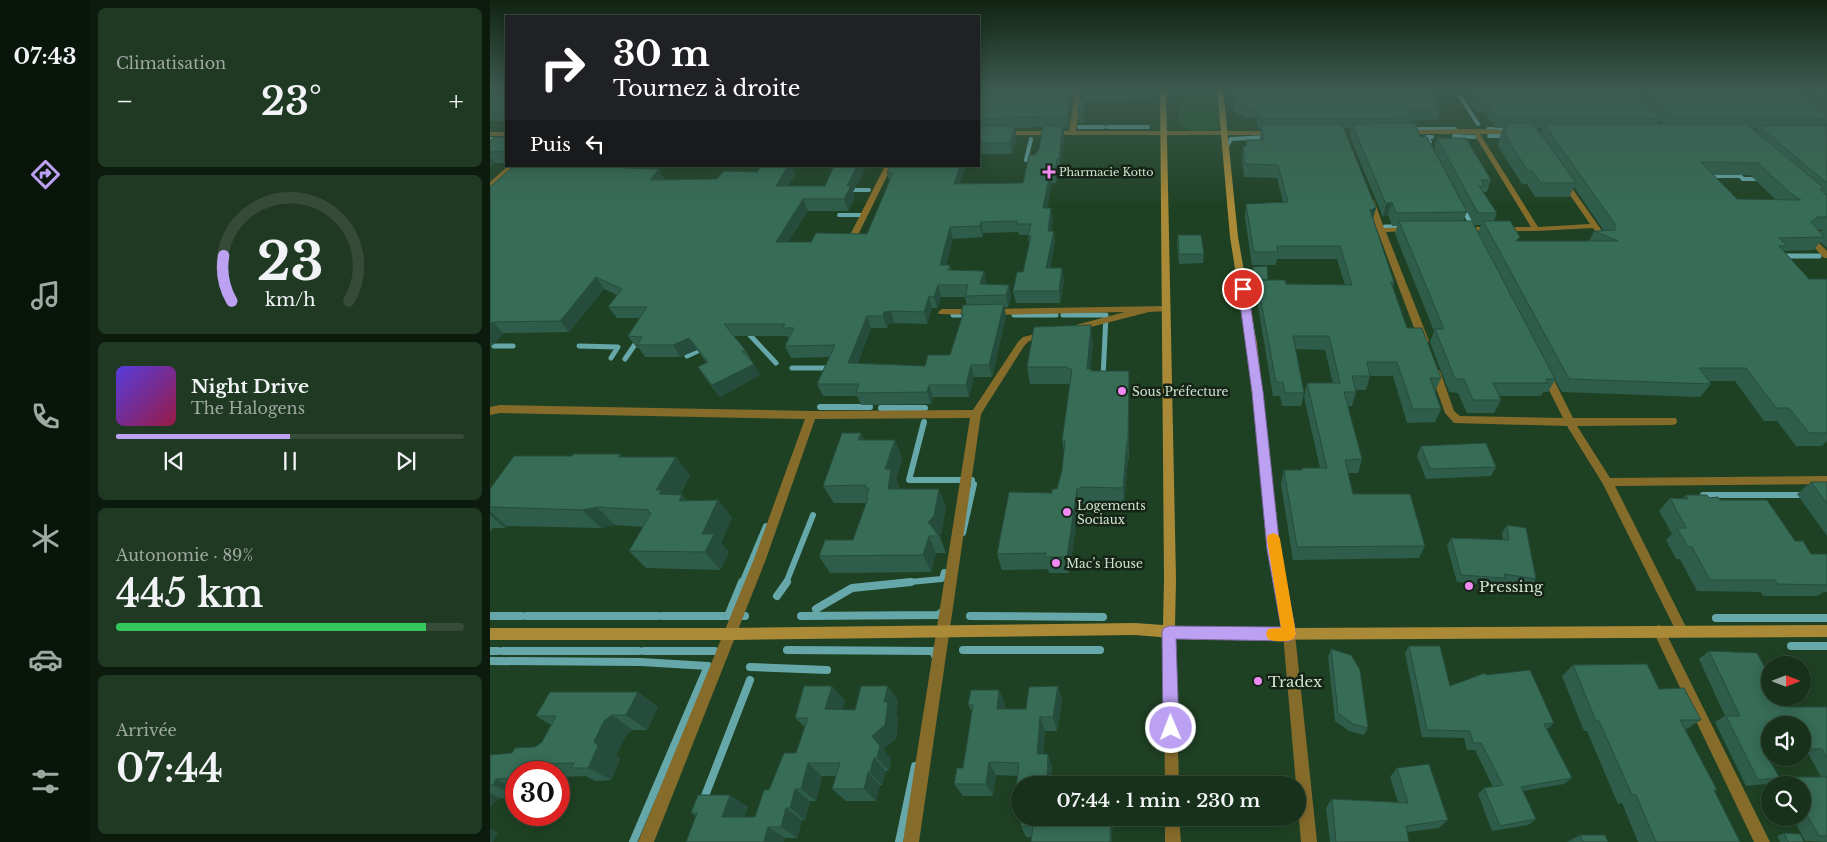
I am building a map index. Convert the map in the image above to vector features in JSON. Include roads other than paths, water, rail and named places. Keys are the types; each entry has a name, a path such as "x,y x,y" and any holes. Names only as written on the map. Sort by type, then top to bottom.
{"main road":[{"path":"1164,127 1170,579 1169,632"},
{"path":"1223,127 1234,237 1258,392 1274,549 1289,634"},
{"path":"490,634 731,634 1135,628 1169,632 1289,634 1827,631"}],"street":[{"path":"1072,133 1073,127"},
{"path":"1401,132 1423,136 1475,131 1522,132"},
{"path":"1475,131 1536,229"},
{"path":"980,133 1283,133"},
{"path":"490,134 505,134"},
{"path":"490,186 511,167"},
{"path":"851,241 888,167"},
{"path":"1562,179 1603,238"},
{"path":"1368,194 1450,413 1458,420 1672,421"},
{"path":"1470,225 1477,238"},
{"path":"1454,229 1470,225 1536,229 1594,226"},
{"path":"1382,230 1418,229"},
{"path":"1827,233 1808,234 1807,236 1827,256"},
{"path":"942,312 1166,309"},
{"path":"1070,329 1146,310"},
{"path":"911,842 976,414 1021,344 1026,339 1052,333"},
{"path":"1544,369 1570,422 1607,482 1682,631"},
{"path":"490,411 500,409 811,415 976,414"},
{"path":"646,842 760,559 811,415"},
{"path":"1607,482 1827,480"},
{"path":"1659,631 1762,842"},
{"path":"1169,632 1172,776"},
{"path":"1289,634 1309,842"},
{"path":"1172,826 1173,842"}],"waterway":[{"path":"1410,129 1434,129"},
{"path":"1436,129 1455,129"},
{"path":"1488,129 1508,129"},
{"path":"1454,136 1475,137"},
{"path":"1489,136 1507,136"},
{"path":"1227,146 1231,139 1266,137"},
{"path":"1430,142 1427,137 1432,137"},
{"path":"490,139 505,139"},
{"path":"1026,160 1031,139"},
{"path":"1708,176 1740,176 1743,179 1760,179"},
{"path":"849,190 869,190"},
{"path":"1463,208 1468,217"},
{"path":"839,215 862,215"},
{"path":"1467,216 1472,225"},
{"path":"1385,227 1403,227"},
{"path":"1783,256 1819,256"},
{"path":"953,315 969,315"},
{"path":"1014,315 1056,315"},
{"path":"1063,315 1106,315 1103,378"},
{"path":"747,332 776,363"},
{"path":"625,359 638,340"},
{"path":"494,346 513,346"},
{"path":"579,346 618,347 611,358"},
{"path":"687,356 704,348"},
{"path":"792,368 830,368"},
{"path":"820,407 870,407"},
{"path":"881,408 897,408"},
{"path":"900,408 925,408"},
{"path":"924,422 909,480 972,480"},
{"path":"963,533 974,484"},
{"path":"1703,495 1804,495"},
{"path":"786,583 813,515"},
{"path":"742,583 766,526"},
{"path":"899,583 942,579 944,572"},
{"path":"728,616 742,582"},
{"path":"777,596 787,582"},
{"path":"816,609 852,588 911,582"},
{"path":"801,616 938,615 945,610"},
{"path":"490,616 522,616"},
{"path":"527,616 658,616"},
{"path":"662,616 728,616"},
{"path":"728,616 745,616"},
{"path":"970,616 1103,617"},
{"path":"1716,618 1827,618"},
{"path":"1791,646 1827,646"},
{"path":"787,650 933,651 936,658"},
{"path":"963,650 1100,650"},
{"path":"490,651 498,651"},
{"path":"503,651 639,651"},
{"path":"644,651 715,651"},
{"path":"490,661 641,662 708,666 633,842"},
{"path":"750,667 827,670"},
{"path":"703,801 750,680"},
{"path":"899,842 915,766"}],"place":[{"name":"Pharmacie Kotto","path":"1049,172"},
{"name":"Sous Préfecture","path":"1122,391"},
{"name":"Logements Sociaux","path":"1067,512"},
{"name":"Mac’s House","path":"1056,563"},
{"name":"Pressing","path":"1469,586"},
{"name":"Tradex","path":"1258,681"}]}
